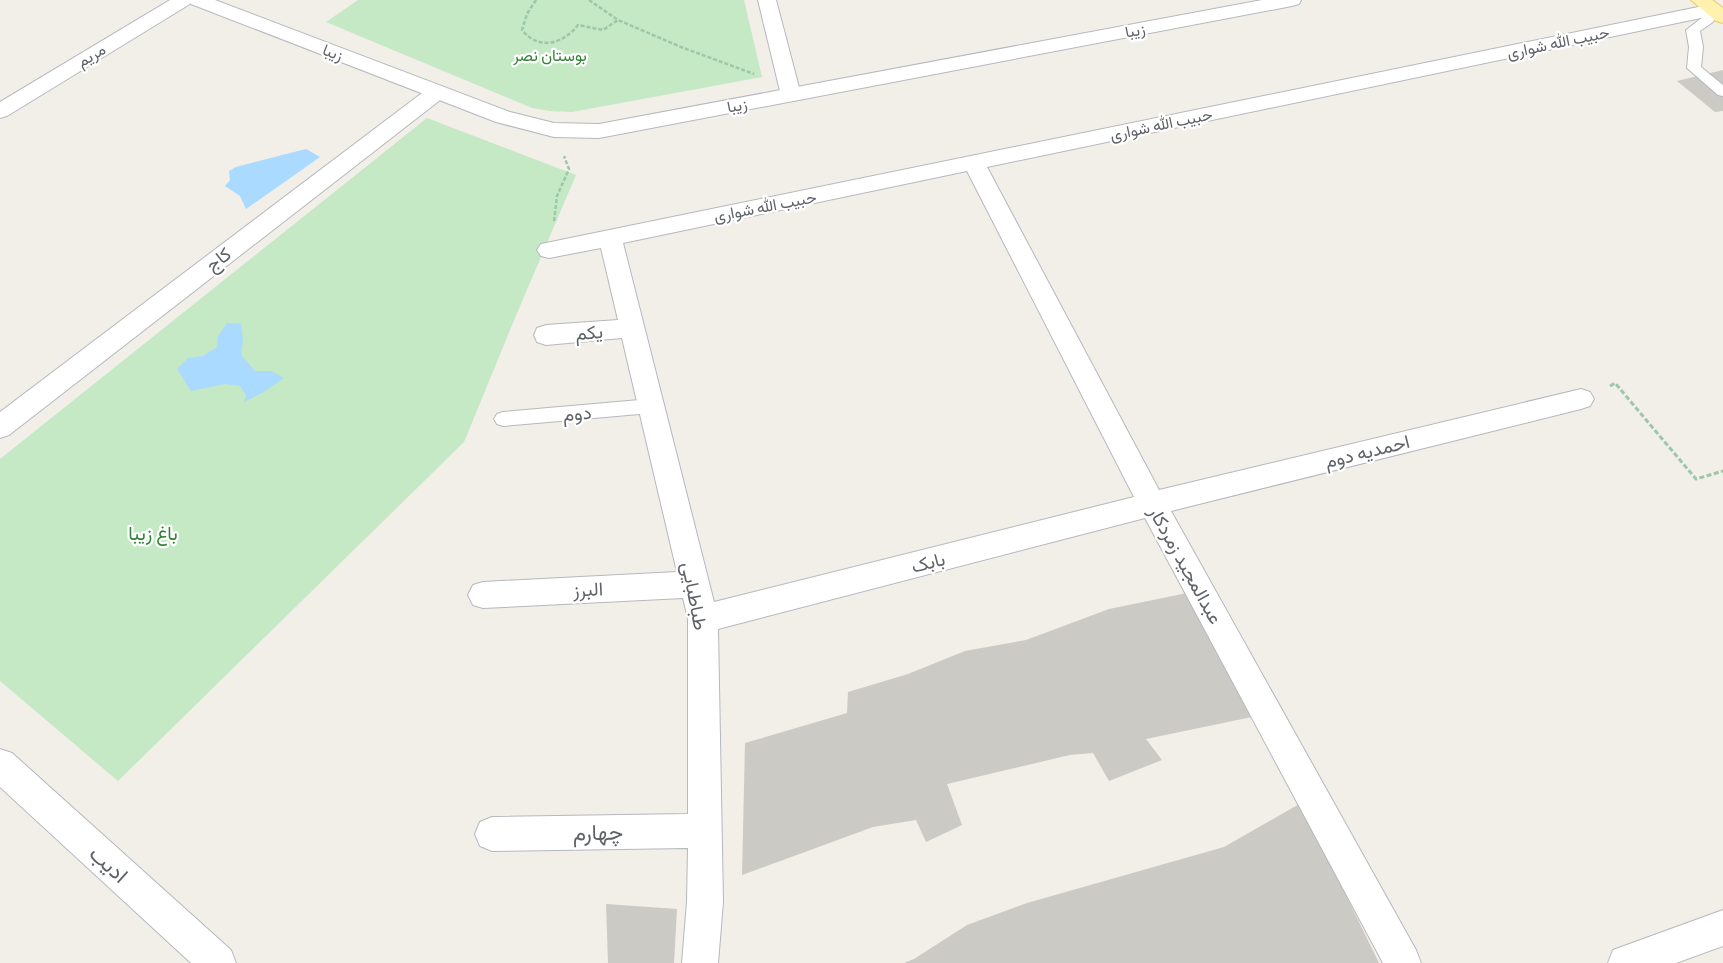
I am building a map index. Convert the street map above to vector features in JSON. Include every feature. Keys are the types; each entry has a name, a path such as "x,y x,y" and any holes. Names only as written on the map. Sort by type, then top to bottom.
{"street":[{"name":"مریم","path":"0,111 183,0"},
{"name":"زیبا","path":"198,0 503,117 554,130 599,131 1292,0"},
{"path":"767,0 791,95"},
{"name":"حبیب الله شواری","path":"550,250 1712,9"},
{"name":"کاج","path":"0,427 436,92"},
{"name":"عبدالمجید زمردکار","path":"974,163 1152,504 1403,963"},
{"name":"طباطبایی","path":"610,237 703,619 705,902 700,963"},
{"name":"یکم","path":"546,335 632,328"},
{"name":"احمدیه دوم","path":"1152,504 1582,399"},
{"name":"بابک","path":"703,619 1152,504"},
{"name":"البرز","path":"482,595 694,584"},
{"name":"ادیب","path":"0,765 218,963"},
{"name":"چهارم","path":"492,834 704,831"},
{"path":"1626,963 1723,928"}],"lane":[{"path":"1712,9 1708,19 1693,30 1696,47 1694,68 1723,92"},
{"name":"دوم","path":"503,419 651,406"}],"path":[{"path":"536,0 527,14 522,30 530,39 545,43 560,40 574,32 578,25 603,30 618,20"},
{"path":"589,0 618,20 681,47 762,77"},
{"path":"550,250 557,196 569,169 554,130"},
{"path":"1582,399 1615,383 1696,479 1723,471"}],"green space":[{"name":"بوستان نصر","path":"358,0 744,0 762,77 572,112 532,108 326,22"},
{"name":"باغ زیبا","path":"427,118 576,175 464,442 118,781 0,681 0,459"}],"water":[{"path":"306,149 320,157 246,209 240,196 225,186 230,180 229,171 236,167"},
{"path":"227,323 241,324 243,339 241,355 255,371 271,371 284,378 264,392 244,402 246,395 240,386 225,384 191,391 177,369 188,358 203,356 217,347 218,336"}],"building":[{"path":"1723,70 1723,111 1715,112 1677,81"},
{"path":"1187,593 1252,717 1146,739 1162,760 1109,781 1093,753 1070,755 947,784 962,825 926,842 916,820 873,827 742,875 745,743 847,713 848,692 908,674 965,651 1026,640 1109,609"},
{"path":"1301,803 1379,963 904,963 914,959 967,925 1027,903 1224,847"},
{"path":"606,904 677,909 674,963 608,963"}]}
